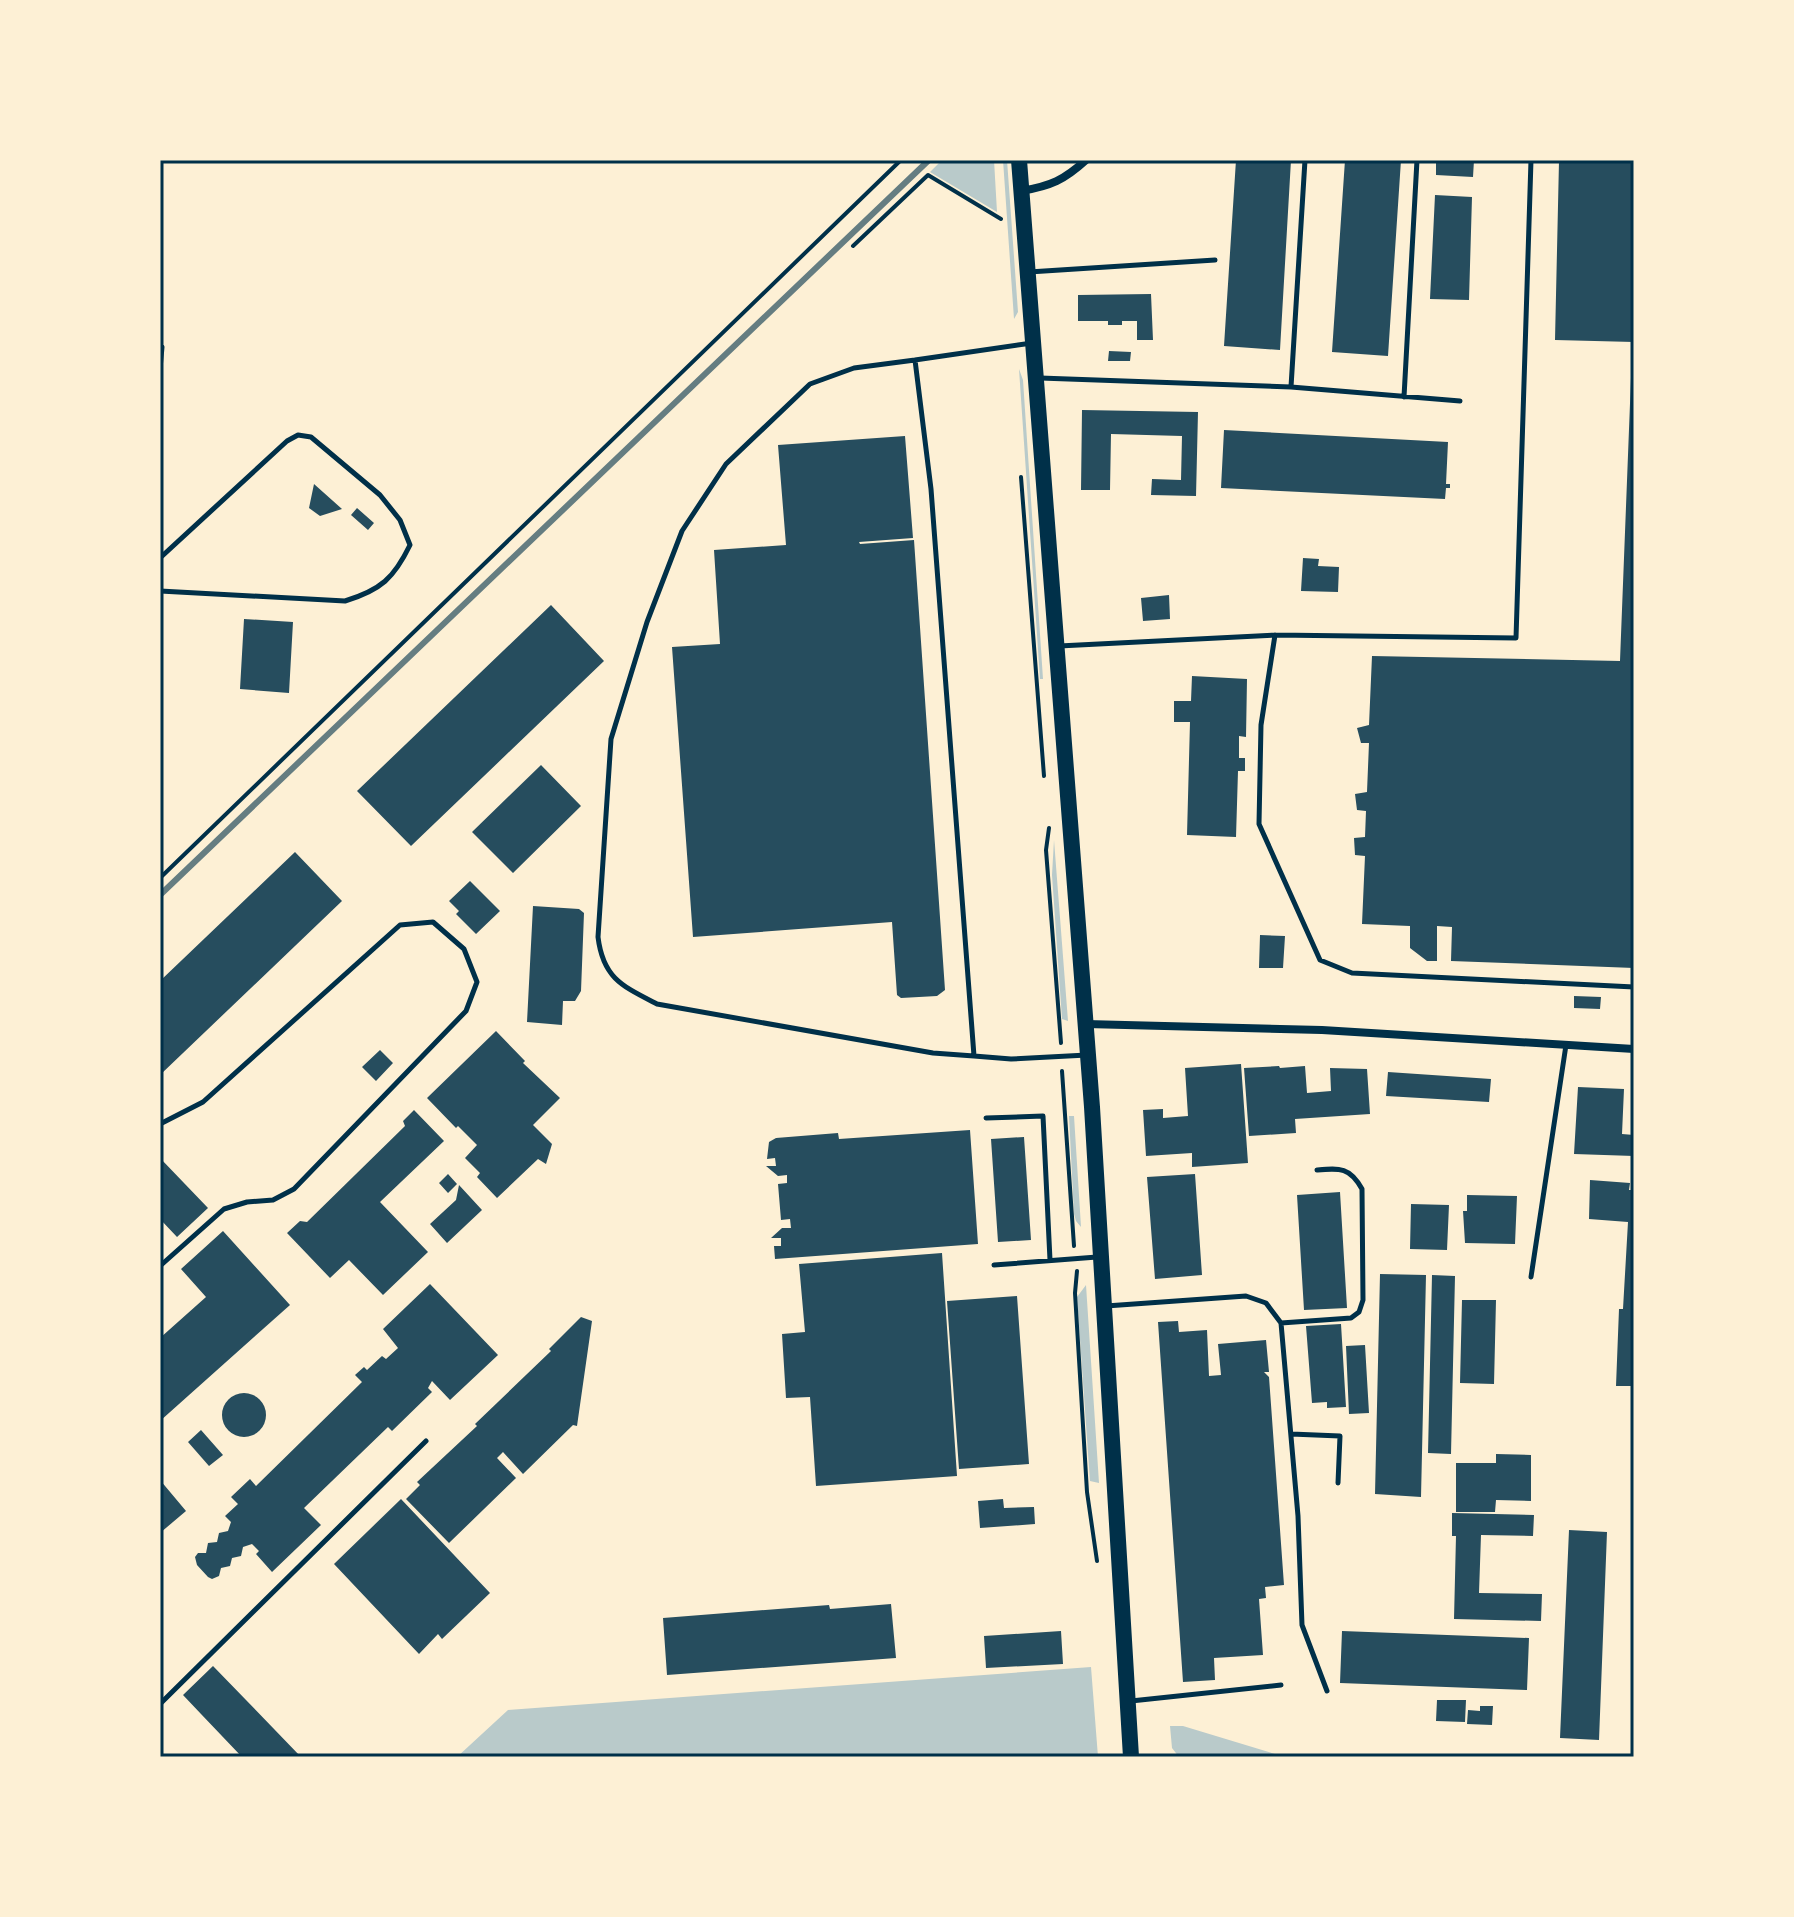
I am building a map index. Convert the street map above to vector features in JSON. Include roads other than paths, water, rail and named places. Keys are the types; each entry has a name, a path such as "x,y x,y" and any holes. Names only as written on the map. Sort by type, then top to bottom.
{"main road":[{"path":"1019,160 1088,1054 1131,1757"}],"street":[{"path":"1021,191 1049,187 1086,160"},
{"path":"1085,1024 1322,1030 1634,1049"}],"lane":[{"path":"1291,387 1305,160"},
{"path":"1404,397 1417,160"},
{"path":"1055,646 1275,635 1516,638 1531,160"},
{"path":"1027,272 1215,260"},
{"path":"1033,342 854,368 810,384 726,464 682,531 647,622 611,739 598,937 601,960 621,985 657,1004 933,1053 1011,1059 1088,1054"},
{"path":"160,369 162,347"},
{"path":"915,360 931,489 974,1056"},
{"path":"1035,378 1291,387 1460,401"},
{"path":"160,558 287,441 298,435 311,437 380,495 400,520 410,545 399,568 371,593 345,601 160,591"},
{"path":"1275,635 1261,725 1259,824 1320,960 1352,973 1634,987"},
{"path":"160,1124 203,1102 400,925 433,922 464,949 477,982 466,1011 456,1022 294,1189 273,1200 247,1202 224,1209 160,1266"},
{"path":"1531,1277 1566,1045"},
{"path":"986,1118 1043,1116 1050,1260"},
{"path":"1281,1323 1351,1318 1359,1312 1363,1300 1362,1189 1355,1176 1339,1168 1317,1170"},
{"path":"994,1265 1102,1256"},
{"path":"1105,1306 1246,1296 1266,1303 1281,1323 1298,1516 1302,1625 1327,1691"},
{"path":"1291,1434 1340,1436 1338,1483"},
{"path":"160,1704 426,1441"},
{"path":"1127,1701 1281,1685"}],"railway":[{"path":"160,895 929,160"}]}
